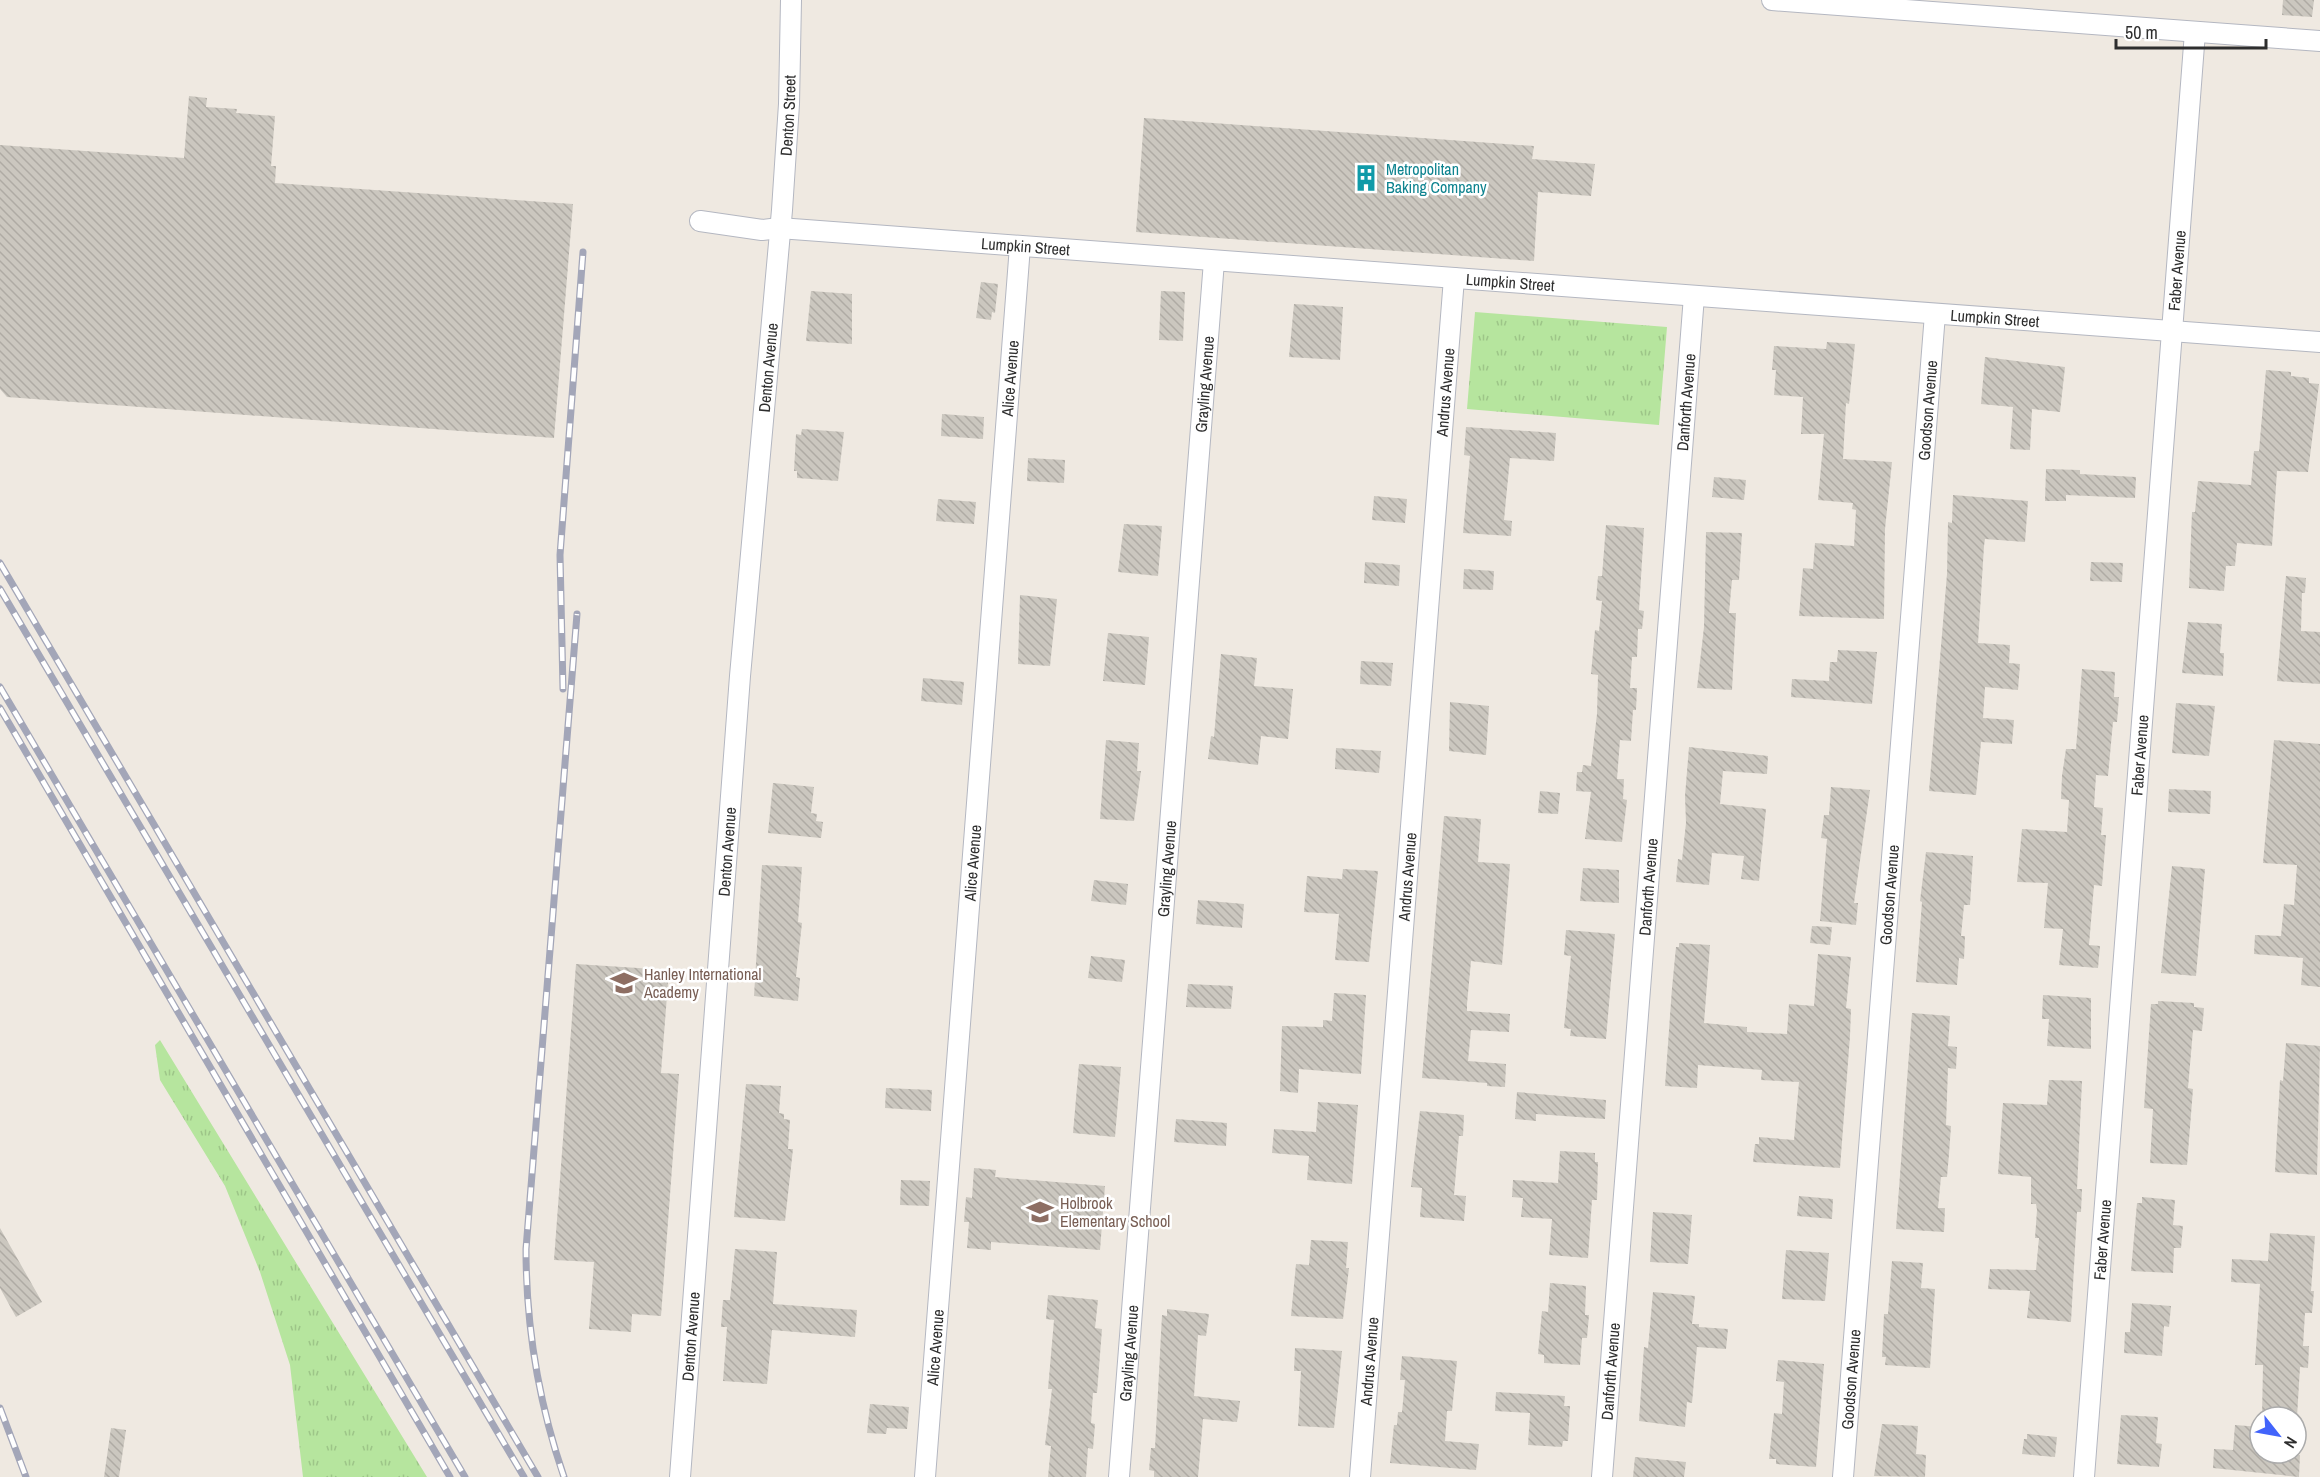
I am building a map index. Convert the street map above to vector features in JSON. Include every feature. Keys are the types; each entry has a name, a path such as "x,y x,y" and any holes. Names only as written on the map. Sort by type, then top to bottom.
{"street":[{"name":"Denton Street","path":"779,228 789,104 791,0"},
{"path":"1772,0 2320,41"},
{"name":"Faber Avenue","path":"2085,1477 2174,332 2195,32"},
{"name":"Lumpkin Street","path":"700,221 762,230 779,228 2320,342"},
{"name":"Denton Avenue","path":"680,1477 740,676 779,228"},
{"name":"Alice Avenue","path":"926,1477 1020,246"},
{"name":"Grayling Avenue","path":"1119,1477 1214,261"},
{"name":"Andrus Avenue","path":"1360,1477 1454,278"},
{"name":"Danforth Avenue","path":"1602,1477 1694,296"},
{"name":"Goodson Avenue","path":"1843,1477 1935,314"}],"green space":[{"path":"1475,312 1667,327 1659,425 1467,409"},
{"path":"160,1040 427,1477 303,1477 290,1365 260,1272 225,1186 160,1080 155,1045"}],"building":[{"path":"2283,0 2314,0 2312,17 2282,15"},
{"path":"189,96 207,98 206,107 237,109 236,113 275,116 271,166 276,166 275,183 573,204 554,438 7,397 0,389 0,145 184,158"},
{"name":"Metropolitan Baking Company","path":"1144,118 1534,146 1532,159 1595,164 1591,196 1538,192 1534,261 1136,232"},
{"path":"981,282 998,284 995,313 992,312 991,320 976,318"},
{"path":"811,291 852,294 852,344 806,341"},
{"path":"1161,291 1185,292 1183,341 1159,340"},
{"path":"1294,304 1343,307 1340,360 1289,357"},
{"path":"1827,342 1855,344 1849,404 1846,403 1843,459 1892,462 1885,529 1884,619 1799,616 1803,568 1813,569 1815,543 1854,546 1856,510 1852,509 1853,503 1818,500 1824,434 1801,434 1803,397 1774,395 1776,370 1772,370 1774,346 1826,349"},
{"path":"1985,357 2065,367 2060,412 2032,409 2030,450 2010,449 2013,407 1981,404"},
{"path":"2266,370 2291,372 2291,376 2309,378 2309,383 2319,384 2308,472 2277,471 2272,546 2237,543 2235,566 2226,566 2224,591 2189,588 2192,512 2195,512 2198,481 2251,485 2254,451 2259,451"},
{"path":"942,414 984,417 983,439 941,436"},
{"path":"1466,427 1556,433 1554,461 1510,458 1504,520 1512,521 1511,536 1463,533 1470,456 1464,455"},
{"path":"802,429 844,432 838,481 797,478 797,471 794,471 796,434 801,435"},
{"path":"1028,458 1065,460 1064,483 1027,481"},
{"path":"2046,469 2080,470 2080,474 2136,477 2135,498 2066,495 2066,501 2045,501"},
{"path":"1714,477 1746,480 1744,500 1712,497"},
{"path":"1953,495 2028,501 2025,542 1985,539 1978,643 2010,645 2009,663 2020,664 2018,690 1985,687 1983,718 2014,720 2012,744 1981,742 1976,795 1929,791 1947,574 1948,522 1952,523"},
{"path":"1374,496 1407,499 1405,523 1372,520"},
{"path":"938,499 976,502 974,524 936,521"},
{"path":"1124,524 1162,526 1158,576 1118,572"},
{"path":"1606,525 1644,528 1639,610 1644,611 1642,629 1638,629 1637,657 1632,657 1630,688 1637,688 1636,710 1633,710 1631,741 1620,740 1617,779 1624,779 1623,799 1627,800 1622,842 1585,839 1591,792 1576,791 1577,772 1582,772 1583,765 1591,766 1597,714 1598,675 1591,674 1595,630 1599,631 1602,601 1596,600 1598,576 1602,576"},
{"path":"1706,532 1742,533 1739,580 1732,580 1729,613 1736,613 1732,690 1697,688 1704,627"},
{"path":"1365,562 1400,565 1399,586 1364,583"},
{"path":"2091,562 2123,563 2122,582 2090,581"},
{"path":"1464,569 1494,571 1493,590 1463,589"},
{"path":"2286,576 2306,578 2305,593 2302,593 2301,631 2320,632 2320,684 2277,681"},
{"path":"1020,595 1057,599 1050,666 1018,664"},
{"path":"2188,622 2222,624 2220,653 2224,653 2223,676 2182,673"},
{"path":"1108,633 1149,637 1145,685 1103,681"},
{"path":"1838,650 1877,652 1872,704 1791,697 1792,679 1829,681 1830,662 1837,662"},
{"path":"1221,654 1257,658 1254,686 1293,689 1288,739 1261,736 1258,765 1208,759 1211,736 1214,737"},
{"path":"1361,661 1393,663 1391,686 1360,684"},
{"path":"2082,669 2115,672 2114,697 2119,697 2117,722 2113,722 2108,776 2096,775 2094,807 2103,808 2101,835 2106,835 2102,886 2094,885 2089,945 2100,946 2098,968 2059,965 2063,929 2044,928 2048,883 2017,882 2022,829 2067,832 2069,800 2061,799 2062,776 2066,749 2076,749"},
{"path":"923,678 964,682 962,705 921,701"},
{"path":"1450,702 1489,706 1486,755 1449,751"},
{"path":"2176,703 2215,706 2209,756 2172,753"},
{"path":"1106,740 1139,743 1137,771 1141,771 1134,821 1100,819"},
{"path":"2274,740 2320,744 2320,987 2301,985 2303,958 2254,954 2255,935 2281,936 2284,904 2294,905 2297,865 2263,863"},
{"path":"1689,747 1768,756 1767,774 1723,771 1720,804 1766,809 1759,881 1741,879 1744,856 1712,853 1709,885 1676,882 1678,859 1682,860 1686,823 1685,796"},
{"path":"1336,748 1381,751 1379,773 1335,769"},
{"path":"773,783 814,787 811,813 817,814 816,821 823,822 821,838 768,833"},
{"path":"1831,787 1870,790 1854,903 1858,903 1856,925 1820,921 1827,839 1821,838 1824,815 1829,815"},
{"path":"2169,789 2211,791 2210,814 2168,812"},
{"path":"1540,791 1560,793 1558,814 1538,813"},
{"path":"1444,816 1481,819 1478,862 1510,864 1502,965 1471,961 1467,1004 1467,1011 1510,1014 1509,1032 1471,1030 1468,1061 1506,1064 1505,1087 1487,1086 1487,1083 1422,1078"},
{"path":"1926,852 1973,856 1970,905 1964,905 1961,936 1965,936 1964,959 1959,958 1957,985 1916,982 1922,902 1920,901"},
{"path":"762,865 802,867 798,922 802,923 796,977 800,978 798,1001 754,996"},
{"path":"2172,866 2205,869 2196,976 2161,973"},
{"path":"1583,868 1619,870 1619,903 1580,901"},
{"path":"1343,869 1378,871 1369,962 1335,960 1339,914 1304,912 1307,876 1342,879"},
{"path":"1094,880 1128,884 1126,905 1091,901"},
{"path":"1198,900 1244,904 1242,928 1196,924"},
{"path":"1812,926 1832,927 1830,945 1810,943"},
{"path":"1566,930 1615,934 1606,1039 1570,1036 1571,1029 1564,1028 1571,956 1564,955"},
{"path":"1679,943 1710,945 1704,1023 1747,1027 1747,1032 1787,1034 1789,1004 1814,1006 1818,954 1851,957 1846,1008 1851,1009 1850,1036 1840,1168 1753,1162 1755,1144 1759,1144 1759,1137 1794,1140 1799,1082 1761,1080 1762,1070 1698,1065 1697,1088 1665,1086 1676,947 1679,947"},
{"path":"1091,956 1125,960 1122,982 1088,978"},
{"path":"576,964 669,970 661,1073 679,1074 661,1316 632,1314 631,1332 589,1329 594,1262 554,1260"},
{"path":"1188,984 1233,986 1231,1009 1186,1007"},
{"path":"1334,993 1366,995 1361,1074 1299,1069 1298,1093 1280,1091 1282,1026 1323,1027 1323,1020 1332,1021"},
{"path":"2043,995 2091,998 2091,1049 2047,1046 2049,1019 2042,1019"},
{"path":"2158,1001 2194,1003 2194,1007 2204,1008 2202,1031 2193,1030 2188,1088 2193,1089 2187,1165 2150,1163 2153,1109 2144,1108 2151,1004 2158,1004"},
{"path":"1912,1013 1950,1016 1948,1046 1957,1047 1956,1069 1948,1068 1946,1125 1951,1126 1947,1177 1941,1177 1938,1208 1945,1208 1944,1232 1896,1229"},
{"path":"2286,1043 2320,1046 2317,1175 2275,1172 2280,1080 2283,1081"},
{"path":"1079,1064 1121,1067 1115,1137 1073,1133"},
{"path":"2049,1080 2082,1081 2077,1189 2082,1189 2081,1212 2077,1212 2071,1322 2027,1318 2030,1291 1988,1289 1990,1269 2036,1270 2039,1238 2035,1238 2037,1210 2036,1204 2031,1204 2031,1177 1998,1174 2003,1103 2047,1105"},
{"path":"746,1084 781,1086 779,1113 784,1114 784,1119 790,1120 788,1149 793,1149 785,1221 734,1217"},
{"path":"886,1088 932,1090 931,1111 885,1108"},
{"path":"1517,1092 1606,1100 1605,1119 1536,1114 1536,1121 1515,1119"},
{"path":"1318,1102 1358,1105 1352,1184 1307,1180 1309,1156 1272,1153 1274,1129 1316,1132"},
{"path":"1420,1111 1464,1115 1463,1136 1459,1136 1454,1195 1466,1196 1464,1221 1420,1217 1422,1188 1411,1187"},
{"path":"1176,1119 1227,1123 1226,1146 1174,1142"},
{"path":"1560,1151 1595,1153 1595,1162 1598,1162 1597,1200 1592,1200 1588,1258 1549,1255 1552,1219 1521,1217 1523,1198 1512,1197 1513,1180 1558,1183"},
{"path":"974,1168 996,1170 995,1177 1105,1186 1100,1250 991,1242 991,1250 967,1248 969,1222 964,1222 966,1197 972,1198"},
{"path":"901,1180 930,1181 929,1206 900,1205"},
{"path":"1799,1196 1833,1199 1832,1219 1797,1216"},
{"path":"2142,1197 2175,1200 2173,1225 2183,1226 2181,1248 2174,1248 2173,1273 2131,1271 2137,1203 2142,1203"},
{"path":"1653,1212 1692,1215 1688,1264 1650,1262"},
{"path":"0,1228 42,1302 16,1317 0,1288"},
{"path":"2270,1233 2315,1236 2311,1291 2314,1291 2312,1313 2305,1313 2303,1346 2309,1346 2308,1368 2300,1367 2298,1405 2262,1405 2263,1365 2255,1365 2260,1284 2231,1282 2232,1259 2268,1261"},
{"path":"1311,1240 1348,1242 1346,1268 1349,1268 1343,1319 1291,1316 1296,1264 1309,1265"},
{"path":"735,1249 777,1252 773,1304 857,1310 855,1337 772,1330 767,1384 723,1381 727,1327 721,1327 723,1300 730,1300"},
{"path":"1786,1250 1829,1253 1825,1301 1782,1299"},
{"path":"1892,1261 1923,1263 1921,1288 1935,1289 1930,1368 1885,1365 1886,1357 1882,1357 1884,1314 1888,1314"},
{"path":"1550,1283 1586,1286 1585,1315 1589,1315 1587,1338 1582,1338 1580,1365 1544,1363 1544,1355 1538,1354 1542,1311 1548,1312"},
{"path":"1653,1292 1695,1296 1692,1324 1699,1324 1699,1327 1728,1329 1726,1349 1697,1347 1692,1403 1687,1402 1685,1427 1639,1421 1644,1347 1648,1348"},
{"path":"1048,1295 1098,1300 1095,1328 1102,1329 1097,1393 1093,1393 1091,1423 1095,1424 1093,1449 1088,1448 1086,1477 1048,1477 1051,1446 1045,1445 1052,1389 1048,1389 1054,1320 1046,1319"},
{"path":"2132,1303 2171,1306 2169,1327 2164,1326 2162,1356 2124,1353 2125,1332 2130,1332"},
{"path":"1167,1309 1209,1314 1206,1336 1198,1335 1194,1396 1240,1401 1237,1422 1203,1419 1198,1477 1154,1477 1154,1471 1149,1470 1151,1448 1155,1448 1162,1315 1167,1316"},
{"path":"1295,1348 1342,1351 1334,1428 1298,1426 1301,1371 1294,1371"},
{"path":"1402,1356 1457,1361 1452,1411 1447,1411 1445,1441 1479,1444 1476,1470 1390,1463 1394,1425 1397,1425 1398,1412 1402,1412 1405,1380 1400,1380"},
{"path":"1778,1360 1824,1364 1816,1467 1776,1464 1776,1459 1769,1459 1774,1413 1782,1414 1784,1382 1776,1381"},
{"path":"1496,1392 1565,1396 1564,1406 1570,1406 1568,1441 1563,1441 1562,1447 1528,1445 1530,1413 1495,1411"},
{"path":"870,1404 909,1407 907,1429 887,1428 886,1434 867,1433"},
{"path":"2121,1415 2158,1417 2156,1443 2162,1444 2159,1467 2117,1464"},
{"path":"1882,1424 1918,1426 1916,1454 1926,1455 1925,1477 1874,1476"},
{"path":"2235,1425 2248,1426 2248,1465 2300,1465 2299,1477 2213,1468 2214,1449 2233,1450"},
{"path":"111,1428 126,1430 119,1477 104,1477"},
{"path":"2027,1434 2057,1437 2055,1457 2022,1454"},
{"path":"1635,1457 1686,1462 1684,1477 1633,1477"}],"railway":[{"path":"563,689 560,555 583,252"},
{"path":"0,563 538,1477"},
{"path":"0,589 524,1477"},
{"path":"564,1477 541,1393 531,1336 526,1249 577,614"},
{"path":"0,687 465,1477"},
{"path":"0,708 450,1477"},
{"path":"0,1408 26,1477"}],"place":[{"name":"Metropolitan Baking Company","path":"1366,178"},
{"name":"Hanley International Academy","path":"624,983"},
{"name":"Holbrook Elementary School","path":"1040,1212"}]}
